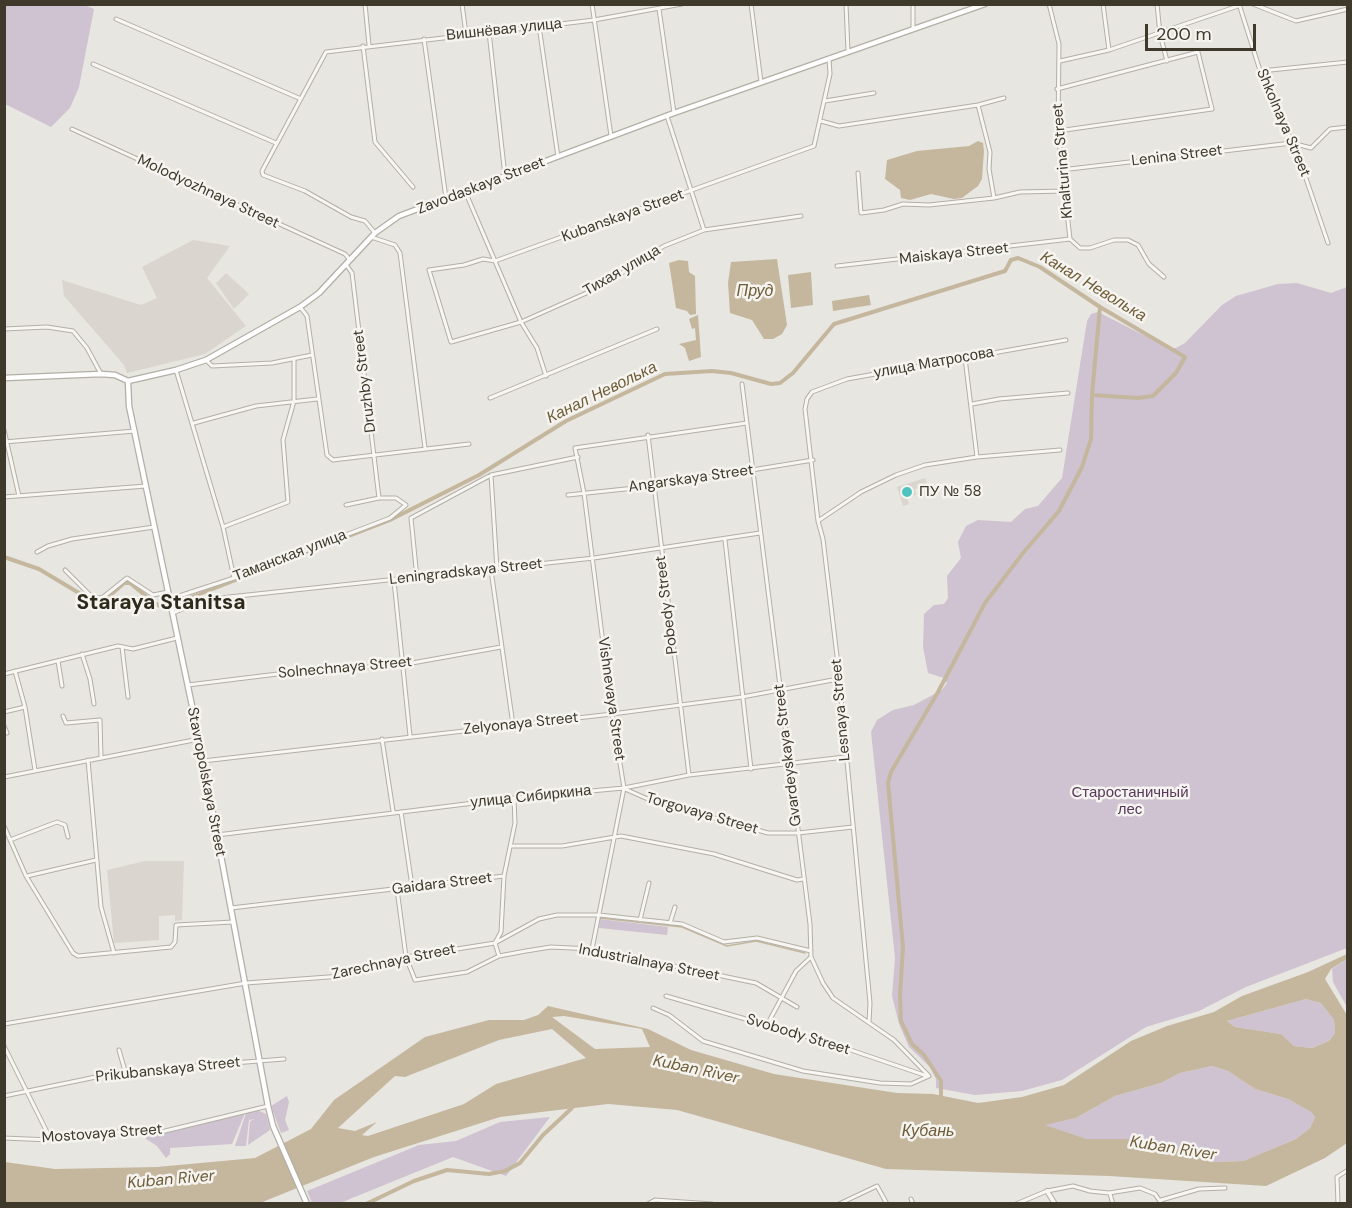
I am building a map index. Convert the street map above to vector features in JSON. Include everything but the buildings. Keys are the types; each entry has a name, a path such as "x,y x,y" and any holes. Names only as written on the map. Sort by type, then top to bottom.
{"main road":[{"name":"Zavodaskaya Street","path":"4,378 100,374 115,375 128,381 176,370 206,360 300,307 347,266 380,228 399,216 674,113 983,5"},
{"name":"Stavropolskaya Street","path":"128,381 129,406 199,739 268,1106 276,1133 307,1203"}],"street":[{"path":"365,4 369,45"},
{"path":"462,4 466,34"},
{"path":"592,4 610,137"},
{"name":"Вишнёвая улица","path":"301,99 326,52 369,45 594,20 682,4"},
{"path":"751,4 761,82"},
{"path":"846,4 848,51"},
{"path":"913,4 913,29"},
{"name":"Khalturina Street","path":"1049,4 1059,44 1058,131 1070,239 1080,248 1090,248 1114,240 1128,240 1138,245 1149,264 1164,277"},
{"path":"1103,4 1109,50"},
{"path":"1158,4 1160,34 1167,61"},
{"path":"1253,4 1296,21 1347,9"},
{"path":"1060,61 1109,50 1160,34 1238,5"},
{"name":"Shkolnaya Street","path":"1238,5 1261,71 1293,143 1329,243"},
{"path":"659,9 674,113"},
{"path":"116,19 301,99 262,171 263,175 305,191 351,217 365,221 373,235 395,245 400,253 425,448"},
{"path":"539,26 558,157"},
{"path":"489,32 505,176"},
{"path":"424,39 446,198"},
{"path":"363,46 375,142 413,187"},
{"path":"1057,89 1198,52 1212,109 1058,131"},
{"path":"829,59 830,74 821,121 838,126 978,105 1004,98"},
{"path":"1261,71 1347,62"},
{"path":"93,64 277,144"},
{"path":"825,101 874,93"},
{"path":"978,105 990,152 989,169 994,198"},
{"path":"667,116 704,230"},
{"name":"Kubanskaya Street","path":"429,270 464,266 483,259 495,261 814,146 821,121"},
{"path":"1293,143 1311,148 1330,129 1347,126"},
{"name":"Molodyozhnaya Street","path":"72,129 345,254 350,260"},
{"name":"Lenina Street","path":"1061,170 1293,143"},
{"path":"858,173 861,213 884,210 903,204 929,205 994,198 1020,192 1065,191"},
{"path":"465,191 521,322 537,348 546,376"},
{"name":"Тихая улица","path":"429,270 451,342 521,322 600,287 664,246 704,230 801,216"},
{"name":"Maiskaya Street","path":"837,266 1070,239"},
{"name":"Druzhby Street","path":"347,266 352,273 379,498"},
{"path":"300,307 308,316 317,399 327,455 333,460 470,444"},
{"path":"4,329 47,327 74,331 98,365 100,374"},
{"path":"490,398 657,329"},
{"name":"улица Матросова","path":"807,399 812,392 847,379 1066,340"},
{"path":"206,360 212,366 272,363 312,355"},
{"path":"965,358 977,457"},
{"path":"223,527 288,502 283,440 294,400 294,359"},
{"path":"176,370 194,423 223,527 234,578"},
{"name":"Gvardeyskaya Street","path":"742,384 804,879 811,957 833,998 894,1040 929,1076"},
{"path":"972,404 999,399 1068,393"},
{"path":"194,423 256,406 317,399"},
{"name":"Lesnaya Street","path":"807,399 805,409 813,460 818,522 824,550 853,827 870,1003 869,1022"},
{"path":"648,435 747,423"},
{"path":"4,430 20,496"},
{"path":"6,442 135,431"},
{"name":"Vishnevaya Street","path":"592,949 624,788 612,714 594,558 576,448 648,435"},
{"name":"Pobedy Street","path":"648,435 688,775"},
{"path":"818,522 843,503 896,475 937,462 1060,450"},
{"path":"417,578 411,518 491,475 578,457"},
{"name":"Angarskaya Street","path":"568,495 654,486 813,460"},
{"path":"491,475 496,569"},
{"path":"4,497 147,486"},
{"path":"346,505 379,498"},
{"name":"Таманская улица","path":"170,600 390,518 406,505 396,498 379,498"},
{"path":"37,552 72,539 156,526"},
{"name":"Leningradskaya Street","path":"173,612 202,601 228,597 594,558 760,533"},
{"path":"725,540 751,769"},
{"path":"65,570 92,597 102,598 127,578 153,595 168,592"},
{"path":"491,570 513,725"},
{"path":"394,581 410,736"},
{"path":"4,674 82,654 122,647 133,649 177,638"},
{"path":"122,647 128,697"},
{"name":"Solnechnaya Street","path":"188,686 314,670 401,665 501,647"},
{"path":"82,654 94,704"},
{"path":"58,661 62,686"},
{"path":"15,671 25,707 35,770"},
{"name":"Zelyonaya Street","path":"203,761 612,714 742,697 838,679"},
{"path":"4,712 25,707"},
{"path":"63,716 66,723 100,720 102,757"},
{"path":"4,726 7,733"},
{"path":"4,777 199,739"},
{"path":"382,739 393,812"},
{"name":"улица Сибиркина","path":"217,835 514,798 624,788 688,775 845,757"},
{"path":"88,760 101,907 114,953"},
{"name":"Torgovaya Street","path":"624,788 650,800 760,832 798,833 853,827"},
{"name":"Gaidara Street","path":"231,908 504,876 512,846 514,798"},
{"path":"401,812 412,886"},
{"path":"10,840 57,822 65,825 68,837"},
{"path":"4,826 26,876 73,953 84,957 171,947 175,942 176,925 233,922"},
{"path":"512,846 562,846 621,836 714,854 797,880 804,879"},
{"path":"26,876 96,860"},
{"path":"499,956 495,943 501,932 504,876"},
{"path":"640,920 649,883"},
{"path":"398,889 406,957"},
{"path":"670,923 675,907"},
{"name":"Zarechnaya Street","path":"4,1024 246,983 342,976 406,957 495,943 539,919 557,915 598,915 682,924 724,942 757,938 811,951"},
{"name":"Industrialnaya Street","path":"406,957 412,976 415,980 422,981 467,972 499,956 551,947 592,949 756,983 797,1007"},
{"path":"767,1025 796,970 811,957"},
{"name":"Svobody Street","path":"666,996 929,1076"},
{"path":"653,1008 669,1015 703,1041 803,1071 880,1083 911,1084 929,1076"},
{"path":"4,1046 51,1140"},
{"path":"119,1050 125,1072"},
{"name":"Prikubanskaya Street","path":"4,1096 125,1072 284,1059"},
{"name":"Mostovaya Street","path":"4,1138 51,1140 92,1132 161,1132 268,1106"},
{"path":"1338,1203 1337,1177 1347,1170"},
{"path":"838,1203 877,1186 887,1203"},
{"path":"1016,1203 1047,1191 1073,1186 1089,1191 1109,1193 1140,1188 1155,1194 1161,1202 1199,1189 1225,1188"},
{"path":"1047,1191 1055,1203"},
{"path":"1109,1193 1113,1203"},
{"path":"911,1199 913,1203"},
{"path":"648,1203 655,1200 712,1203"}],"shaded area":[{"path":"193,240 230,246 207,278 246,326 205,354 127,373 124,365 64,296 62,280 141,305 157,298 142,267"},
{"path":"226,273 249,294 234,309 216,283"},
{"name":"ПУ № 58","path":"925,478 931,496 924,498 920,488 915,489 916,495 907,498 909,504 903,506 897,487"},
{"path":"145,861 184,861 182,920 175,921 175,915 159,916 159,940 114,943 107,870"}],"green space":[{"path":"4,5 84,5 94,9 79,87 70,108 51,127 5,104"},
{"name":"Старостаничный лес","path":"1297,283 1331,293 1347,287 1347,948 1246,987 1199,1011 1146,1027 1062,1080 1022,1091 975,1095 936,1088 936,1079 930,1067 909,1047 899,1024 892,996 895,958 871,732 877,720 893,710 914,705 942,690 947,683 944,678 928,673 923,647 924,614 934,605 944,604 948,598 947,576 961,558 958,542 966,526 978,520 1011,522 1025,509 1038,506 1062,478 1087,321 1091,314 1098,312 1169,348 1176,348 1185,343 1222,305 1236,296 1278,284"},
{"path":"600,919 668,927 667,935 599,928"},
{"path":"1347,959 1347,1007 1333,982 1332,969"},
{"path":"1306,999 1321,1003 1334,1020 1335,1033 1329,1041 1312,1048 1294,1046 1281,1034 1235,1027 1227,1021"},
{"path":"1212,1066 1228,1071 1255,1089 1288,1099 1311,1112 1315,1117 1310,1128 1296,1139 1243,1161 1215,1162 1178,1149 1134,1139 1087,1139 1043,1125 1076,1118 1115,1096 1161,1083 1180,1073"},
{"path":"287,1096 289,1102 285,1120 289,1130 281,1133 271,1106"},
{"path":"257,1110 266,1114 270,1130 248,1145 250,1121 255,1119 249,1120 246,1146 235,1146 246,1113"},
{"path":"245,1113 232,1144 170,1148 170,1154 166,1158 157,1146 146,1139 146,1134 161,1134"},
{"path":"550,1117 506,1176 453,1157 340,1203 312,1203 307,1191 419,1145 456,1141 500,1122"}],"water":[{"path":"978,141 983,143 984,151 982,179 978,186 962,198 954,199 931,194 910,200 901,198 900,190 885,179 887,160 917,151 969,146"},
{"name":"Пруд","path":"777,259 787,325 782,334 773,339 764,339 752,320 730,313 728,283 731,262"},
{"path":"679,260 688,261 689,272 695,276 696,314 690,315 687,311 676,308 669,263"},
{"path":"811,272 813,305 791,308 788,275"},
{"path":"869,295 871,305 833,311 832,301"},
{"path":"698,315 701,357 689,361 685,348 679,344 696,340 695,328 692,329 689,319"},
{"name":"Кубань","path":"1347,954 1347,959 1331,969 1325,979 1347,1015 1347,1143 1325,1158 1266,1186 1109,1176 886,1169 677,1110 608,1104 500,1117 374,1157 260,1203 5,1204 5,1162 55,1169 157,1167 255,1158 311,1129 334,1100 425,1037 489,1020 524,1020 538,1015 548,1006 648,1029 691,1050 774,1074 897,1093 933,1094 978,1103 1022,1097 1064,1085 1131,1041 1167,1026 1214,1012 1242,996 1308,972","holes":["1306,999 1321,1003 1334,1020 1335,1033 1329,1041 1312,1048 1294,1046 1281,1034 1235,1027 1227,1021","564,1016 642,1029 650,1047 595,1049 552,1017","552,1029 586,1058 496,1084 464,1104 368,1136 362,1135 377,1122 355,1131 338,1128 395,1076 405,1077 499,1040","1212,1066 1228,1071 1255,1089 1288,1099 1311,1112 1315,1117 1310,1128 1296,1139 1243,1161 1215,1162 1178,1149 1134,1139 1087,1139 1045,1125 1076,1118 1115,1096 1161,1083 1180,1073"]}],"waterway":[{"name":"Канал Неволька","path":"174,604 390,520 479,475 566,421 665,374 712,371 731,373 771,384 780,383 793,373 834,324 1005,271 1011,260 1018,258 1040,267 1100,307 1185,357 1176,373 1153,396 1138,398 1092,395"},
{"path":"941,1096 941,1081 924,1055 912,1044 901,1021 903,947 888,783 891,772 938,692 985,603 1059,511 1082,467 1091,439 1092,395 1100,307"},
{"name":"Канал Неволька","path":"4,557 39,569 94,602 100,600"},
{"name":"Канал Неволька","path":"106,599 124,583 130,583 153,602 162,607 168,606"},
{"path":"600,918 682,927 727,946 756,941 805,953"},
{"path":"366,1204 414,1181 447,1170 489,1174 505,1171 520,1163 543,1135 572,1108"}],"place":[{"name":"ПУ № 58","path":"907,492"}],"district":[{"name":"Staraya Stanitsa","path":"161,603"}],"water label":[{"name":"Kuban River","path":"696,1070"},
{"name":"Kuban River","path":"1173,1149"},
{"name":"Kuban River","path":"171,1180"}]}
